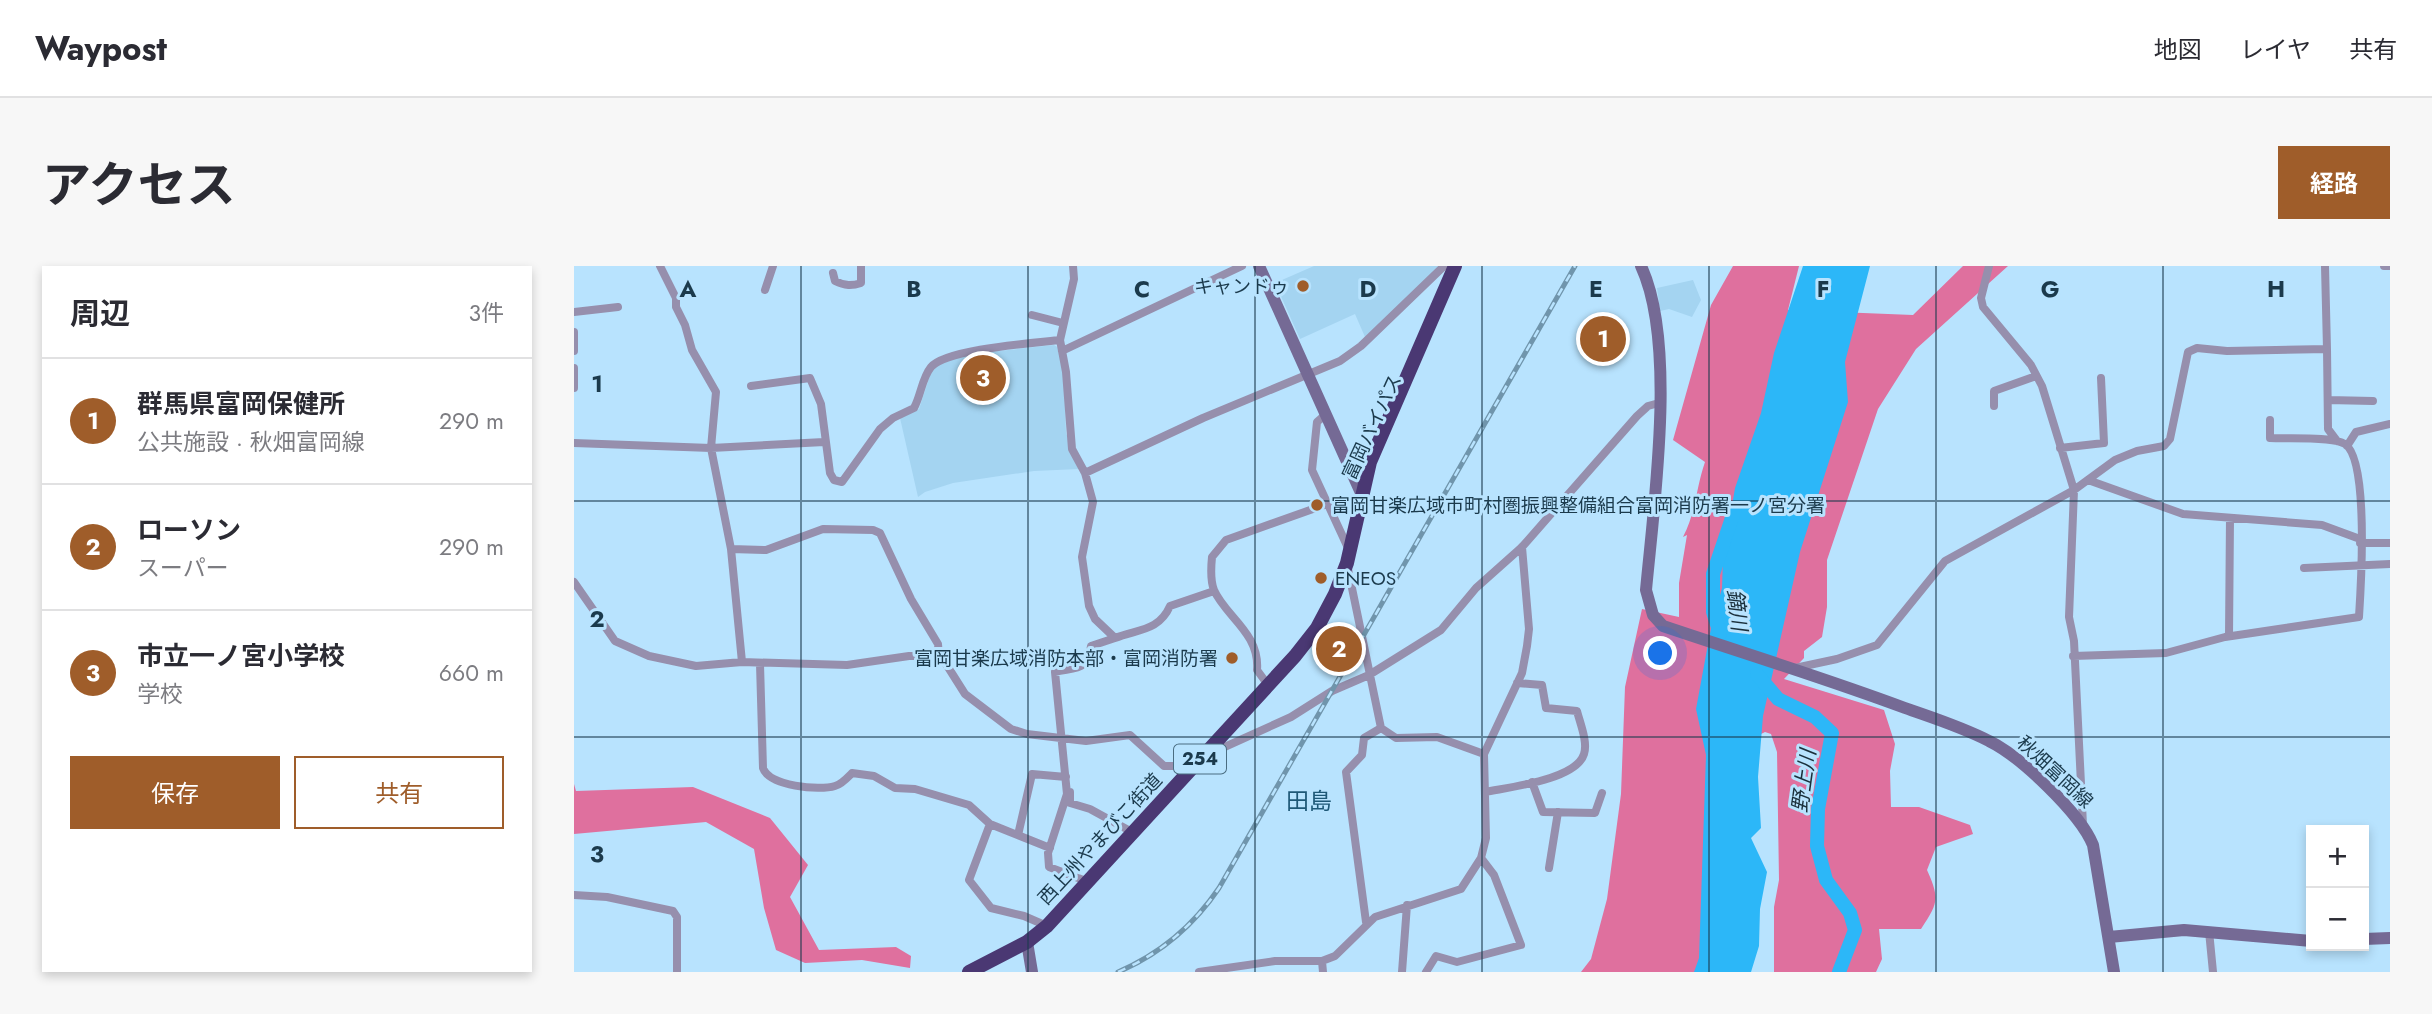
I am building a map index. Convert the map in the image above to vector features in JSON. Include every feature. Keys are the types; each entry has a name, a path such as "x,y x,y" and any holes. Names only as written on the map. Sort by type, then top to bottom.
{"highway":[{"name":"富岡バイパス","path":"1362,495 1370,462 1455,266"},
{"name":"富岡バイパス","path":"1362,495 1378,465 1465,266"},
{"name":"西上州やまびこ街道","path":"969,972 1027,942 1047,926 1317,628 1348,557 1362,495"}],"main road":[{"path":"1259,266 1362,495"},
{"path":"1641,266 1651,287 1657,317 1659,403"},
{"name":"秋畑富岡線","path":"1659,403 1647,603 1662,626 1786,667 1990,741 2016,760 2083,825 2092,845 2114,972"},
{"path":"2109,937 2165,930 2209,931 2306,941"},
{"path":"2369,939 2390,938"},
{"path":"1027,942 1032,972"}],"street":[{"path":"660,266 676,298 676,307 685,325 692,350 716,392 711,448 730,549 742,662"},
{"path":"765,290 773,266"},
{"path":"833,273 835,281 843,285 854,285 862,283 862,266"},
{"path":"1073,266 1074,279 1060,340 1072,449 1085,473 1093,502 1082,548 1089,606 1094,618 1115,638"},
{"path":"1062,351 1242,266"},
{"path":"1085,473 1203,418 1340,362 1444,266"},
{"path":"1989,266 1981,298 1983,307 2031,365 2042,386 2074,489 2069,617 2083,825"},
{"path":"2325,266 2328,429 2337,441"},
{"path":"2384,266 2390,266"},
{"path":"574,312 618,307"},
{"path":"1032,315 1063,323"},
{"path":"574,332 574,351"},
{"path":"751,386 810,378 821,404 824,442 828,445 831,477 837,482 844,481 880,429 893,418 914,408 928,370 936,362 970,352 1060,340"},
{"path":"1786,667 1837,659 1877,645 1913,605 1945,561 2088,481 2115,460 2137,451 2164,446 2170,439 2188,352 2197,348 2227,351 2327,349"},
{"path":"574,368 574,388"},
{"path":"1994,406 1994,391 2036,376"},
{"path":"2060,448 2104,443 2101,377"},
{"path":"2328,400 2373,401"},
{"path":"574,582 604,630 615,641 631,650 696,666 742,662 847,665 909,656 939,656 948,663 965,694 1011,729 1027,734 1086,741 1130,735 1164,766 1198,762 1291,717 1332,691 1369,675 1441,630 1476,588 1522,547 1637,416 1648,407 1659,403"},
{"path":"1325,415 1317,422 1312,470 1348,557 1381,728 1396,738 1437,737 1484,754"},
{"path":"2073,656 2166,653 2229,636 2359,617 2361,566 2358,467 2347,446 2337,441 2270,438 2270,420"},
{"path":"2347,446 2356,432 2390,424"},
{"path":"574,443 711,448 740,444 824,442"},
{"path":"2088,481 2183,514 2322,525 2360,541 2390,543"},
{"path":"1268,685 1257,670 1258,662 1242,624 1214,591 1212,557 1226,540 1327,504"},
{"path":"2229,636 2230,518"},
{"path":"730,549 766,550 823,529 873,530 880,533 911,599 938,643 939,656"},
{"path":"1199,972 1275,961 1322,961 1335,956 1366,922 1406,905 1461,889 1481,858 1486,838 1484,754 1517,683 1529,629 1522,547"},
{"path":"2304,568 2390,564"},
{"path":"1086,881 1049,867 1050,848 1067,791 1055,672 1085,666 1089,661 1091,646 1155,626 1165,618 1170,606 1214,591"},
{"path":"760,664 764,773 794,785 831,787 839,785 852,772 859,772 874,776 895,788 915,789 969,805 990,824 1050,848"},
{"path":"1485,792 1571,771 1584,756 1585,745 1577,711 1546,708 1542,685 1517,683"},
{"path":"1366,922 1346,772 1362,755 1364,738 1381,728"},
{"path":"1018,835 1032,774 1066,777"},
{"path":"1532,782 1543,812 1595,813 1602,793"},
{"path":"1067,791 1071,793 1070,803 1090,809 1132,832"},
{"path":"1549,868 1558,812"},
{"path":"990,824 969,880 991,908 1024,916 1047,926"},
{"path":"1426,972 1436,956 1457,962 1521,945 1494,875 1481,858"},
{"path":"574,895 607,897 673,911 677,917 677,972"},
{"path":"1402,972 1406,905"},
{"path":"2209,931 2213,972"},
{"path":"1322,961 1323,972"}],"shaded area":[{"path":"1314,266 1442,266 1365,337 1355,314 1300,339 1275,283"},
{"path":"1733,266 1799,266 1788,310 1913,315 1963,266 2008,266 1916,349 1878,409 1827,560 1827,607 1822,637 1804,651 1804,658 1784,679 1884,710 1895,744 1890,771 1891,807 1919,807 1970,825 1973,834 1936,847 1927,870 1934,888 1934,907 1921,929 1879,929 1882,959 1876,972 1774,972 1774,907 1779,880 1777,752 1771,734 1765,732 1759,735 1715,972 1581,972 1591,959 1607,899 1621,794 1625,687 1642,609 1679,617 1679,583 1687,535 1683,537 1691,518 1705,462 1673,440 1711,305"},
{"path":"1693,280 1701,300 1692,317 1669,309 1660,311 1657,288"},
{"path":"1054,345 1059,348 1064,375 1066,433 1079,469 1034,471 953,483 918,497 900,418 919,409 931,372 939,364 971,354"},
{"path":"574,784 576,791 693,787 770,818 808,865 790,897 819,950 896,947 911,956 910,968 862,960 805,963 776,950 764,908 754,849 706,822 574,834"}],"water":[{"path":"1803,266 1870,266 1845,362 1848,402 1800,552 1763,716 1758,777 1761,828 1751,838 1767,872 1760,909 1759,946 1751,972 1694,972 1699,958 1706,755 1696,709 1711,628 1722,588 1723,559 1735,488 1761,413 1774,353"}],"waterway":[{"name":"鏑川","path":"1720,634 1713,612 1713,574 1735,509"},
{"name":"野上川","path":"1757,674 1778,699 1815,717 1832,733 1818,809 1817,846 1826,880 1850,913 1855,930 1839,972"}],"railway":[{"path":"1118,972 1175,937 1199,914 1219,888 1575,266"}],"place":[{"name":"キャンドゥ","path":"1303,286"},
{"name":"群馬県富岡保健所","path":"1603,339"},
{"name":"市立一ノ宮小学校","path":"983,378"},
{"name":"富岡甘楽広域市町村圏振興整備組合富岡消防署一ノ宮分署","path":"1317,505"},
{"name":"ENEOS","path":"1321,578"},
{"name":"ローソン","path":"1339,649"},
{"name":"富岡甘楽広域消防本部・富岡消防署","path":"1232,658"}],"district":[{"name":"田島","path":"1309,801"}]}
